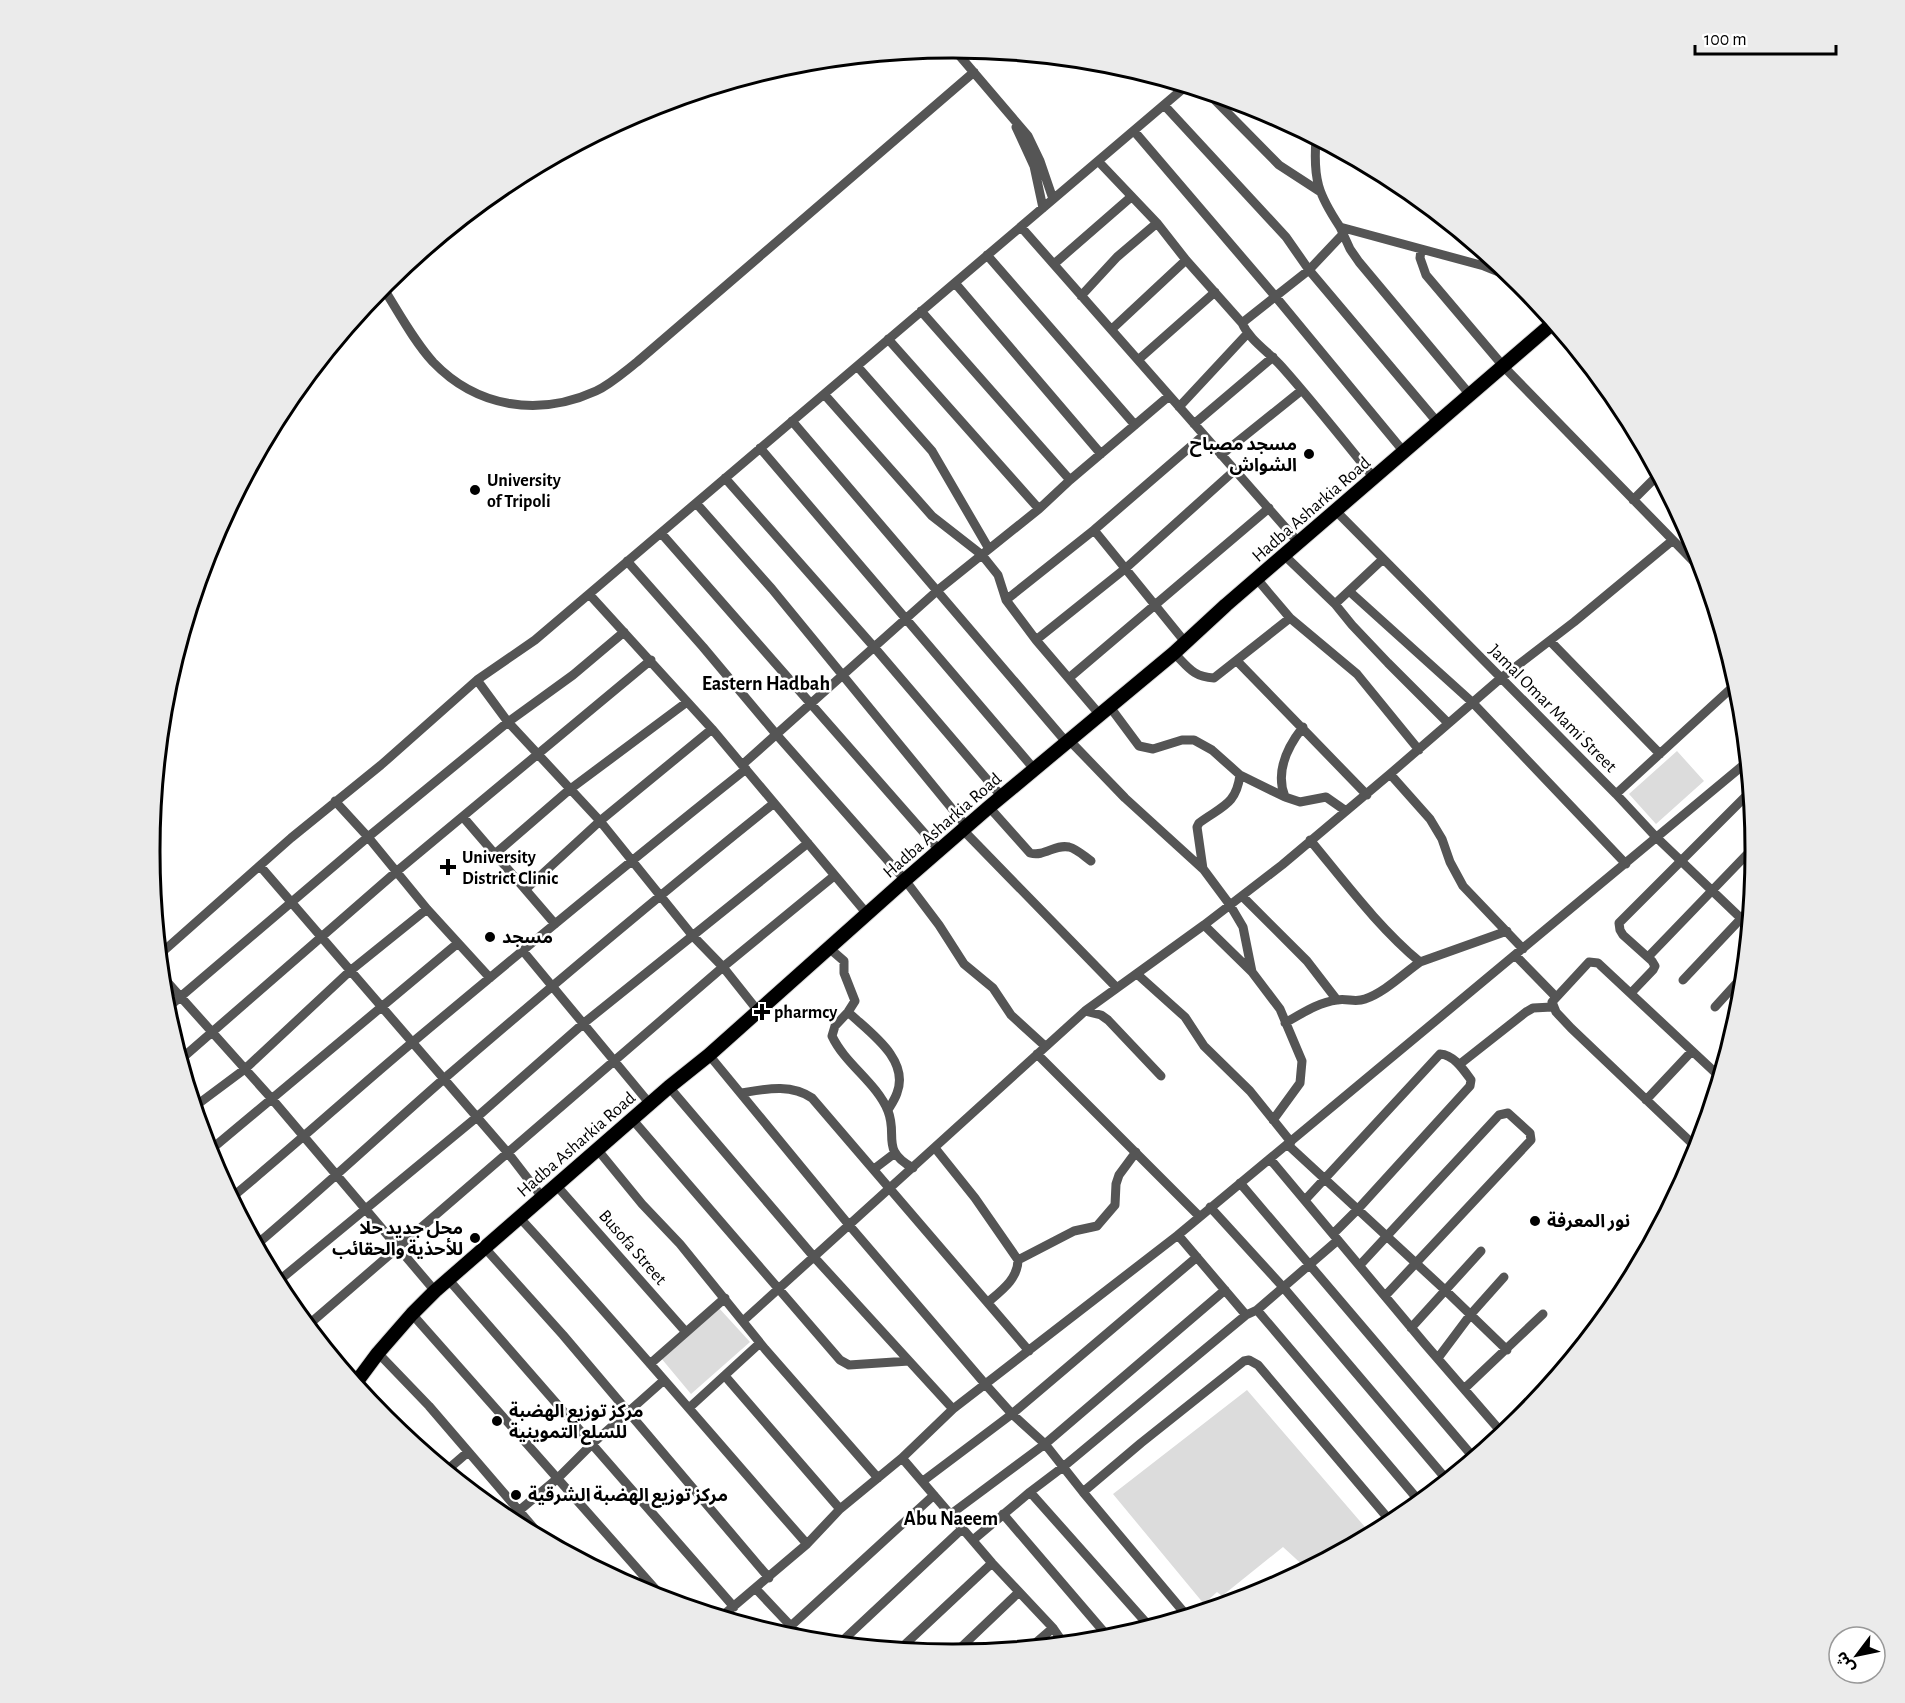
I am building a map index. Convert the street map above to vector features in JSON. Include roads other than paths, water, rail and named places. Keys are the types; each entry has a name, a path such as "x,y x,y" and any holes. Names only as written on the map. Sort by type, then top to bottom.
{"main road":[{"name":"Hadba Asharkia Road","path":"359,1377 412,1314 484,1247 669,1087 710,1055 989,807 1174,653 1548,328"}],"street":[{"path":"962,58 1028,136 1040,161 1053,199"},
{"path":"388,295 422,348 450,377 488,399 519,405 562,404 597,391 637,362 974,72"},
{"path":"165,949 477,680 535,640 1179,92"},
{"path":"1164,105 1286,237 1309,270 1438,423"},
{"path":"1221,106 1279,165 1319,191"},
{"path":"1010,114 1034,166 1043,208"},
{"path":"1134,131 1404,452"},
{"path":"1314,146 1319,191 1359,262 1471,396"},
{"path":"1098,161 1157,223 1186,260 1242,323 1247,334 1273,357 1374,478"},
{"path":"1054,264 1131,197"},
{"path":"1081,296 1117,257 1157,223"},
{"path":"1021,227 1299,543"},
{"path":"1242,323 1309,270 1341,231"},
{"path":"1341,231 1488,268"},
{"path":"1421,250 1420,258 1426,275 1504,367 1688,555"},
{"path":"987,255 1135,425"},
{"path":"1112,330 1186,260"},
{"path":"955,283 1101,454"},
{"path":"1138,360 1215,292"},
{"path":"921,311 1070,480"},
{"path":"1179,407 1247,334"},
{"path":"888,339 1039,510"},
{"path":"1194,424 1273,357"},
{"path":"857,366 932,452 998,575 1006,600 1069,678 1139,746 1153,749 1182,740 1194,740 1212,750 1240,775 1285,797 1300,802 1326,797 1346,811"},
{"path":"1221,455 1302,390"},
{"path":"824,394 932,516 986,552"},
{"path":"237,1193 304,1138 412,1042 744,767 776,734 938,590 1039,510 1070,480 1169,396"},
{"path":"792,421 1068,742 1204,870 1230,904 1243,927 1252,972"},
{"path":"1006,600 1094,530 1204,435"},
{"path":"760,448 1035,770"},
{"path":"1036,640 1126,568 1235,470"},
{"path":"725,478 1002,797"},
{"path":"1633,500 1653,480"},
{"path":"696,503 772,589 965,828 1117,988"},
{"path":"1069,678 1269,508"},
{"name":"Jamal Omar Mami Street","path":"1336,512 1656,837 1741,918"},
{"path":"1094,530 1185,642"},
{"path":"661,533 940,851"},
{"path":"743,1321 1085,1011 1282,865 1501,678 1550,641 1673,540"},
{"path":"1285,556 1335,604 1388,663 1448,723"},
{"path":"1335,604 1383,559"},
{"path":"627,561 905,880 964,964 993,988 1011,1015 1045,1046"},
{"path":"1257,579 1290,618 1357,674 1419,750"},
{"path":"1350,591 1473,702 1626,864"},
{"path":"589,594 712,729 868,915"},
{"path":"1174,653 1195,674 1214,678 1290,618"},
{"path":"174,1003 368,837 508,722 573,675 624,632"},
{"path":"1550,641 1660,754"},
{"path":"186,1055 396,872 651,660"},
{"path":"1238,661 1366,795"},
{"path":"477,680 508,722 600,822 758,1011"},
{"path":"1616,794 1729,691"},
{"path":"495,854 570,790 687,702"},
{"path":"1285,797 1281,788 1284,758 1287,749 1303,727"},
{"path":"526,889 600,822 712,729"},
{"path":"728,1611 807,1544 840,1509 902,1458 953,1409 1178,1235 1741,767"},
{"path":"1390,774 1430,819 1442,839 1450,862 1463,886 1523,949"},
{"path":"1204,870 1197,827 1199,823 1234,797 1238,790 1240,775"},
{"path":"1631,993 1655,966 1623,935 1619,923 1744,798"},
{"path":"335,801 427,909 490,978"},
{"path":"262,1240 660,894 773,804"},
{"path":"989,807 1030,852 1040,854 1062,846 1072,848 1091,861"},
{"path":"463,816 555,924"},
{"path":"1311,840 1355,895 1420,962"},
{"path":"284,1277 477,1117 584,1023 808,843"},
{"path":"1648,957 1745,857"},
{"path":"260,866 445,1079 542,1197"},
{"path":"313,1320 615,1060 834,876"},
{"path":"1242,896 1307,961 1337,1000"},
{"path":"201,1102 245,1069 350,971 427,909"},
{"path":"1683,980 1741,918"},
{"path":"1204,925 1252,972 1280,1009 1302,1061 1300,1083 1273,1120"},
{"path":"1285,1023 1321,1004 1337,1000 1355,1002 1376,994 1420,962 1507,931"},
{"path":"216,1145 458,943"},
{"path":"830,948 845,962 844,973 855,998 854,1004 835,1026 832,1035 840,1049 888,1110"},
{"path":"523,951 650,1104"},
{"path":"1516,956 1556,997"},
{"path":"1552,1007 1552,1002 1556,997 1589,962 1593,961 1631,993 1714,1071"},
{"path":"1137,974 1185,1017 1204,1046 1250,1091 1289,1143 1471,1314 1506,1350"},
{"path":"1715,1007 1733,987"},
{"path":"172,988 272,1100 435,1291"},
{"path":"1460,1064 1526,1012 1533,1008 1552,1007 1690,1141"},
{"path":"1085,1011 1101,1015 1108,1020 1161,1076"},
{"path":"848,1012 887,1049 896,1062 900,1074 898,1092 888,1110 890,1137 895,1153 904,1163 913,1168"},
{"path":"1646,1100 1692,1051"},
{"path":"1037,1054 1199,1216"},
{"path":"974,1540 1246,1315 1257,1310 1310,1264 1470,1086 1471,1080 1460,1064 1440,1054 1305,1200"},
{"path":"710,1055 849,1225 986,1385 1012,1414 1045,1444 1182,1610"},
{"path":"669,1087 814,1257 953,1409"},
{"path":"741,1093 776,1088 805,1093 823,1110 1029,1351"},
{"path":"1360,1265 1499,1115 1508,1113 1530,1133 1531,1140 1386,1295"},
{"path":"632,1119 844,1363 859,1365 909,1361"},
{"path":"935,1148 975,1198 1018,1260 1016,1271 1006,1287 988,1302"},
{"path":"597,1149 642,1204 680,1244 760,1343 878,1478"},
{"path":"1018,1260 1074,1231 1097,1226 1114,1205 1119,1174 1136,1152"},
{"path":"874,1169 895,1153"},
{"path":"1270,1159 1497,1427"},
{"path":"1240,1183 1469,1453"},
{"name":"Busofa Street","path":"556,1185 685,1331"},
{"path":"1210,1207 1283,1287 1443,1475"},
{"path":"519,1218 587,1291 663,1382 807,1544"},
{"path":"1178,1235 1246,1315"},
{"path":"484,1247 629,1411 769,1578"},
{"path":"1411,1328 1481,1251"},
{"path":"923,1481 1012,1414 1197,1257"},
{"path":"1438,1358 1471,1314 1504,1277"},
{"path":"448,1279 734,1607"},
{"path":"951,1514 1045,1444 1224,1290"},
{"path":"650,1364 724,1298"},
{"path":"1257,1310 1415,1496"},
{"path":"412,1314 652,1585"},
{"path":"1464,1389 1543,1314"},
{"path":"688,1408 760,1343"},
{"path":"378,1353 429,1406 529,1521"},
{"path":"1083,1492 1244,1361 1250,1360 1258,1365 1386,1516"},
{"path":"724,1376 840,1509"},
{"path":"516,1513 558,1478 592,1444 663,1382"},
{"path":"451,1466 468,1452"},
{"path":"902,1458 1059,1637"},
{"path":"1030,1492 1144,1620"},
{"path":"756,1589 791,1626 934,1495"},
{"path":"1003,1514 1102,1630"},
{"path":"846,1637 963,1528"},
{"path":"906,1643 992,1563"},
{"path":"965,1644 1019,1592"},
{"path":"1040,1640 1053,1628"}],"place":[{"name":"مسجد مصباح الشواش","path":"1309,454"},
{"name":"University of Tripoli","path":"475,490"},
{"name":"University District Clinic","path":"448,867"},
{"name":"مسجد","path":"490,937"},
{"name":"pharmcy","path":"762,1012"},
{"name":"نور المعرفة","path":"1535,1221"},
{"name":"محل جديد حلا للأحذية والحقائب","path":"475,1238"},
{"name":"مركز توزيع الهضبة للسلع التموينية","path":"497,1421"},
{"name":"مركز توزيع الهضبة الشرقية","path":"516,1495"}],"district":[{"name":"Eastern Hadbah","path":"766,683"},
{"name":"Abu Naeem","path":"951,1518"}]}
